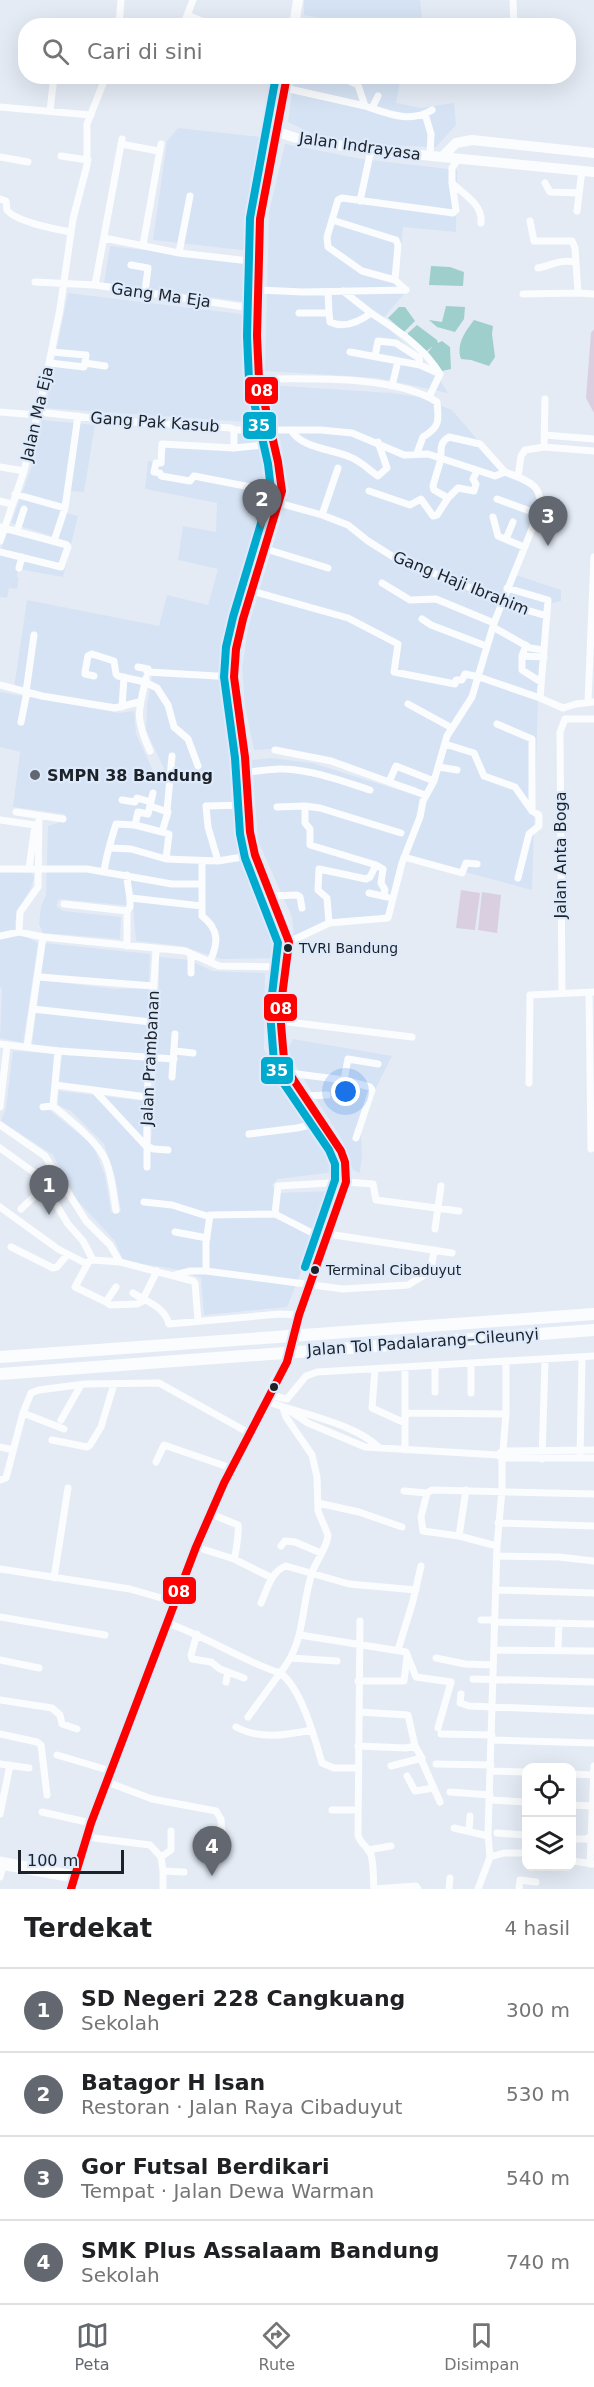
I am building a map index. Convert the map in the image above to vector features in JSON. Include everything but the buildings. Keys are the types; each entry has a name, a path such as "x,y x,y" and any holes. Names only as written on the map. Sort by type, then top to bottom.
{"highway":[{"name":"Jalan Tol Padalarang–Cileunyi","path":"0,1357 594,1314"},
{"name":"Jalan Tol Padalarang–Cileunyi","path":"0,1374 594,1330"}],"main road":[{"path":"295,18 298,0"},
{"path":"72,1880 91,1823 196,1547 231,1468 278,1376 290,1330 298,1318 346,1182 344,1157 289,1073 282,1053 280,1022 289,942 255,855 249,826 234,677 236,649 280,498 281,475 259,379 258,309 261,210 286,84"},
{"name":"Jalan Indrayasa","path":"277,132 303,140 371,150 594,172"},
{"name":"Jalan Indrayasa","path":"443,156 456,143 472,140 594,153"}],"street":[{"path":"120,18 121,0"},
{"path":"186,18 193,0"},
{"path":"513,0 514,18"},
{"path":"187,15 194,18"},
{"path":"50,111 53,84"},
{"name":"Jalan Ma Eja","path":"0,540 2,528 24,471 50,363 71,232 88,160 87,123 103,84"},
{"path":"293,84 402,117 415,118 429,112 430,156"},
{"path":"354,84 358,86 369,107"},
{"path":"369,107 378,96"},
{"path":"0,107 91,115"},
{"path":"95,285 122,141 159,147 143,245"},
{"path":"360,201 371,150"},
{"path":"61,156 88,160"},
{"path":"0,158 28,162"},
{"path":"260,290 328,292 406,290 395,280 362,271 331,250 327,240 340,198 453,213 456,210 452,168 459,158"},
{"path":"577,211 582,170"},
{"path":"452,183 477,205 482,216 481,223"},
{"path":"545,183 550,192 579,193"},
{"path":"179,253 190,196"},
{"path":"0,199 6,201 7,210 10,213 51,228 71,232"},
{"path":"332,220 396,240 398,245 395,280"},
{"path":"530,221 534,241 572,241 578,293"},
{"path":"104,238 179,253 259,262"},
{"path":"538,268 563,260 575,262"},
{"path":"131,265 148,268 145,292"},
{"name":"Gang Ma Eja","path":"35,282 95,285 258,309"},
{"path":"343,291 414,344 431,360 440,374"},
{"path":"328,292 330,322 344,325 355,323 371,313"},
{"path":"523,294 594,294"},
{"path":"299,313 329,313"},
{"path":"375,356 378,341 396,343 419,358 420,365"},
{"path":"50,363 84,367 85,363 86,355 52,352"},
{"path":"350,352 420,365 440,374"},
{"path":"392,386 398,361"},
{"path":"85,363 105,366"},
{"path":"429,397 440,374"},
{"path":"259,379 340,381 392,386 429,397 437,402 437,423 434,430 423,437 417,453"},
{"path":"544,447 545,399"},
{"name":"Gang Pak Kasub","path":"0,412 78,416 234,430 291,429 352,433 378,442 404,455 417,453 495,476 505,472"},
{"path":"54,541 65,508 78,416"},
{"path":"291,429 294,435 303,442 352,457 378,476 387,468 378,442"},
{"path":"234,430 234,448 275,444"},
{"path":"545,435 594,439"},
{"path":"289,942 329,923 387,918 425,795 434,781 452,728 469,705 479,677 486,646 541,503 537,488 505,472 480,444 449,437 442,442 439,449 441,459 433,488 448,498"},
{"path":"573,448 574,438"},
{"name":"Gang Haji Ibrahim","path":"234,448 162,444 160,464 156,463 154,472 160,473 160,476 190,481 194,476 280,498 348,525 395,558 489,595 502,603 547,616"},
{"path":"518,477 523,451 544,447 594,451"},
{"path":"0,467 24,471"},
{"path":"322,515 338,468"},
{"path":"369,491 410,505 417,499 421,499 433,516 437,514 456,488 474,491 476,484 472,479 477,471"},
{"path":"15,494 65,508"},
{"path":"497,499 538,514"},
{"path":"0,501 11,504"},
{"path":"17,531 24,509"},
{"path":"494,517 497,534 524,547"},
{"path":"506,539 513,522"},
{"path":"0,552 61,567 68,546 2,528"},
{"path":"266,549 328,568"},
{"path":"19,568 22,557"},
{"path":"252,591 348,618 398,644 394,672 455,684 457,680 462,680 464,675 479,677 563,708 591,702 594,557"},
{"path":"382,583 410,600 436,599 494,625 526,645 544,653"},
{"path":"507,588 543,597 549,601 540,699"},
{"path":"422,619 431,625 486,646"},
{"path":"21,722 34,635"},
{"path":"526,645 522,656 522,669 541,682"},
{"path":"522,656 544,653"},
{"path":"94,676 85,674 88,656 92,654 114,660 116,674 146,682 157,688 168,705 174,727 188,739 198,765"},
{"path":"138,667 148,669 139,702 141,726 150,751"},
{"path":"147,672 234,677"},
{"path":"122,707 124,677"},
{"path":"0,685 109,708 139,702"},
{"path":"408,704 452,728"},
{"name":"Jalan Anta Boga","path":"562,993 560,732 565,719 563,708"},
{"path":"565,719 594,719"},
{"path":"497,724 532,739 532,811"},
{"path":"445,744 474,753 484,776 515,787 532,811 539,815 541,820 538,828 529,834 518,878"},
{"path":"274,750 331,760 425,795"},
{"path":"162,832 167,811 172,756"},
{"path":"389,782 396,766 434,781"},
{"path":"439,767 457,771"},
{"path":"245,772 281,768 313,773 370,790"},
{"path":"135,825 138,812 148,814 153,793"},
{"path":"122,800 135,802 136,798 167,811"},
{"path":"218,861 208,826 206,806 247,805"},
{"path":"305,806 305,823 310,829 310,845 376,865 384,871 381,881 385,887 383,896"},
{"path":"277,807 320,808 401,833"},
{"path":"16,812 63,819"},
{"path":"33,869 39,816"},
{"path":"0,820 35,825 33,869 38,887 20,912 19,932"},
{"path":"104,872 116,824 135,825 169,834 166,859"},
{"path":"110,848 131,849 166,859 202,861 255,855"},
{"path":"404,858 462,873 466,863 477,864"},
{"path":"202,861 202,916 211,925 216,939 216,948 210,962"},
{"path":"329,923 327,898 318,890 319,869 366,879 370,877 376,865"},
{"path":"0,869 87,869 172,884 202,884"},
{"path":"127,946 127,911 131,898 127,888 128,875"},
{"path":"369,893 392,898"},
{"path":"272,896 297,895 300,897 302,908"},
{"path":"131,898 202,906"},
{"path":"64,904 127,911"},
{"path":"0,936 19,932 43,937 191,954 219,966 286,967"},
{"path":"27,1047 43,937"},
{"name":"Jalan Prambanan","path":"147,1167 147,1097 156,950"},
{"path":"191,954 191,974"},
{"path":"38,977 153,986"},
{"path":"529,1083 530,995 591,992 591,1149"},
{"path":"33,1009 151,1022"},
{"path":"280,1022 412,1037"},
{"path":"172,1077 175,1034"},
{"path":"0,1107 3,1045 150,1059 193,1053"},
{"path":"53,1106 58,1051"},
{"path":"344,1080 348,1059 378,1064"},
{"path":"289,1073 369,1085 371,1088 356,1138"},
{"path":"55,1085 147,1097"},
{"path":"95,1091 147,1146 168,1150"},
{"path":"305,1096 327,1095"},
{"path":"43,1107 53,1106 70,1119 102,1153 107,1162 116,1210"},
{"path":"249,1134 323,1122"},
{"path":"0,1125 45,1156 86,1221 110,1245 120,1262"},
{"path":"0,1148 27,1166 45,1186 68,1224 83,1241 90,1262 75,1287 110,1305 137,1304 144,1300 157,1271"},
{"path":"275,1214 278,1186 346,1182 373,1184 376,1200 459,1210"},
{"path":"21,1209 45,1186"},
{"path":"435,1229 441,1186"},
{"path":"144,1202 172,1205 210,1217"},
{"path":"0,1207 67,1255 90,1262 120,1262 189,1278 195,1283 198,1321"},
{"path":"206,1271 207,1238 212,1214 275,1214 327,1237 452,1253"},
{"path":"175,1232 207,1238"},
{"path":"11,1247 53,1268 57,1267 67,1255"},
{"path":"175,1275 190,1271 206,1271 343,1289 408,1285 431,1271 434,1250"},
{"path":"106,1302 117,1287"},
{"path":"133,1293 153,1303 165,1314 169,1324 280,1314 298,1318"},
{"path":"267,1398 287,1399 306,1376 317,1372 594,1356"},
{"path":"580,1458 582,1358"},
{"path":"542,1459 545,1360"},
{"path":"481,1888 490,1857 488,1836 492,1679 495,1650 498,1522 506,1414 506,1362"},
{"path":"471,1364 471,1393"},
{"path":"435,1366 435,1392"},
{"path":"405,1367 405,1450"},
{"path":"375,1369 372,1408 405,1423"},
{"path":"0,1480 6,1478 23,1413 34,1391 81,1385 159,1383 249,1433"},
{"path":"52,1440 90,1445 101,1427 114,1384"},
{"path":"61,1420 81,1385"},
{"path":"267,1398 308,1423 365,1447 542,1459 594,1458"},
{"path":"248,1717 291,1658 300,1635 311,1575 328,1535 318,1511 317,1477 312,1455 286,1417 285,1408"},
{"path":"23,1413 64,1429"},
{"path":"405,1413 506,1414"},
{"path":"156,1462 164,1445 231,1468"},
{"path":"0,1447 13,1450"},
{"path":"503,1455 542,1451 594,1450"},
{"path":"54,1578 68,1488"},
{"path":"404,1491 427,1493 432,1490 501,1490 594,1494"},
{"path":"459,1536 466,1490"},
{"path":"427,1493 421,1517 423,1531 459,1536 497,1546"},
{"path":"318,1503 359,1512 402,1527"},
{"path":"211,1514 238,1525 235,1541 237,1550 234,1559"},
{"path":"498,1522 594,1526"},
{"path":"281,1546 285,1541 295,1542 321,1553"},
{"path":"196,1547 234,1559 272,1578"},
{"path":"498,1556 559,1557 594,1561"},
{"path":"261,1603 272,1578 282,1567 286,1566 349,1584 416,1590"},
{"path":"398,1650 421,1566"},
{"path":"0,1569 130,1589 175,1602"},
{"path":"497,1590 594,1593"},
{"path":"0,1617 105,1635"},
{"path":"481,1620 594,1624"},
{"path":"360,1621 358,1839 371,1856 374,1889 416,1886 418,1889"},
{"path":"167,1623 197,1634 228,1651 279,1673 291,1682 312,1730 324,1766 357,1768"},
{"path":"558,1650 559,1623"},
{"path":"197,1634 192,1659 211,1662 220,1669 244,1678"},
{"path":"300,1635 406,1652 414,1667 416,1677 451,1682 440,1731 492,1738 594,1743"},
{"path":"495,1650 594,1651"},
{"path":"358,1681 403,1682 407,1657"},
{"path":"291,1658 337,1661"},
{"path":"436,1658 465,1664 493,1665"},
{"path":"0,1660 39,1668"},
{"path":"226,1682 228,1671"},
{"path":"473,1679 594,1682"},
{"path":"461,1694 460,1704 594,1711"},
{"path":"0,1700 52,1708 60,1715 62,1724 77,1729"},
{"path":"359,1712 408,1716 415,1746 422,1757 421,1760 440,1802"},
{"path":"236,1727 262,1735 285,1735 312,1730"},
{"path":"0,1734 37,1742 41,1745 47,1795"},
{"path":"358,1746 406,1748 415,1746"},
{"path":"57,1755 109,1777 152,1799 216,1811 221,1819 223,1857"},
{"path":"391,1766 421,1760"},
{"path":"0,1764 29,1768"},
{"path":"436,1764 522,1772"},
{"path":"0,1814 10,1765"},
{"path":"576,1862 592,1864 590,1837 594,1766"},
{"path":"576,1774 594,1775"},
{"path":"407,1776 415,1791 434,1788"},
{"path":"450,1792 522,1802"},
{"path":"576,1805 592,1804"},
{"path":"332,1810 358,1810"},
{"path":"42,1812 91,1823"},
{"path":"469,1832 470,1815"},
{"path":"454,1828 488,1836"},
{"path":"162,1857 171,1850 171,1831"},
{"path":"497,1833 522,1835"},
{"path":"86,1837 150,1845 162,1857 163,1889"},
{"path":"576,1839 590,1837"},
{"path":"368,1850 391,1846"},
{"path":"490,1857 504,1852 522,1853"},
{"path":"0,1877 1,1864 50,1872 72,1880"},
{"path":"163,1871 184,1872"},
{"path":"449,1889 450,1878"},
{"path":"519,1889 520,1880 536,1882"}],"shaded area":[{"path":"304,0 420,0 422,18 319,18 304,15"},
{"path":"293,84 400,84 396,103 421,108 454,103 456,125 436,147 334,144 288,122"},
{"path":"178,128 269,138 260,163 249,212 250,251 153,240 167,141"},
{"path":"285,144 362,159 457,170 456,232 403,227 398,284 404,294 381,321 437,375 448,393 378,378 265,371 269,212"},
{"path":"110,246 246,262 246,302 104,283"},
{"path":"431,266 450,267 464,272 463,286 429,285"},
{"path":"68,293 249,315 249,388 261,423 45,408"},
{"path":"446,306 465,307 464,319 455,332 437,327 429,320 442,322"},
{"path":"399,307 405,307 415,321 404,332 388,318"},
{"path":"474,320 493,326 495,357 489,366 461,359 461,343"},
{"path":"417,325 438,343 442,341 450,347 451,369 442,371 428,352 433,346 427,351 408,336 408,333"},
{"path":"594,329 594,413 586,398 591,333"},
{"path":"267,385 419,397 452,410 505,472 533,485 541,508 513,574 561,590 561,601 548,604 538,699 532,890 405,856 389,911 383,917 341,918 294,936 292,917 258,841 252,760 271,758 312,763 415,795 418,793 416,787 357,770 333,758 270,749 254,750 245,706 242,669 248,628 289,491 281,444 267,395"},
{"path":"42,420 95,425 84,492 70,491 66,513 78,516 63,577 18,569 17,589 9,588 7,598 0,597 0,553 7,533 65,547 67,541 11,523 32,466"},
{"path":"263,431 272,462 273,495 235,621 225,674 147,668 139,700 120,705 14,688 27,600 159,626 167,595 208,605 218,569 178,560 183,526 216,532 217,503 145,489 148,461 159,462 161,442 231,445 232,432"},
{"path":"152,676 225,678 243,844 265,901 282,958 221,959 182,946 136,941 133,906 59,899 56,906 63,911 121,917 120,939 43,933 39,924 41,906 46,895 48,826 67,820 64,814 13,807 20,752 0,747 0,692 119,713 134,711 136,734 155,775 161,776 164,769 146,730 147,704"},
{"path":"0,872 32,873 34,877 31,888 17,912 15,923 18,933 38,943 23,1043 0,1038 2,991 0,985"},
{"path":"461,890 480,893 475,930 456,928"},
{"path":"482,892 501,895 497,933 478,930"},
{"path":"44,943 150,954 149,982 116,982 41,973"},
{"path":"159,957 190,960 212,971 265,973 264,1049 335,1172 278,1179 272,1185 277,1193 334,1191 287,1307 204,1315 201,1278 175,1269 123,1261 115,1241 77,1200 53,1155 1,1121 6,1108 13,1051 55,1054 49,1110 93,1145 105,1176 111,1212 117,1214 121,1211 115,1176 104,1144 71,1111 58,1105 59,1091 144,1101 143,1148 148,1150 151,1142 159,1025"},
{"path":"39,980 116,989 150,988 149,1019 37,1007"},
{"path":"36,1013 150,1025 148,1054 32,1045"},
{"path":"293,1039 392,1056 360,1120 362,1154 360,1173 353,1170 342,1140 298,1070 288,1049"},
{"path":"62,1055 148,1060 146,1095 59,1083"}],"transit line":[{"name":"35","path":"275,84 250,218 247,336 249,380 268,464 271,490 233,617 226,647 224,677 235,758 240,834 245,858 278,943 270,1012 274,1062 280,1078 329,1150 335,1164 335,1180 305,1267"},
{"name":"08","path":"71,1889 91,1823 196,1547 224,1483 287,1362 299,1315 346,1182 345,1162 341,1151 289,1073 284,1059 280,1012 289,942 255,855 250,832 245,757 234,677 236,649 243,619 282,491 278,462 259,379 257,336 260,219 285,84"}],"place":[{"name":"Batagor H Isan","path":"262,529"},
{"name":"Gor Futsal Berdikari","path":"548,546"},
{"name":"SMPN 38 Bandung","path":"35,775"},
{"name":"TVRI Bandung","path":"288,948"},
{"name":"SD Negeri 228 Cangkuang","path":"49,1215"},
{"name":"Terminal Cibaduyut","path":"315,1270"},
{"name":"SMK Plus Assalaam Bandung","path":"212,1876"}]}
